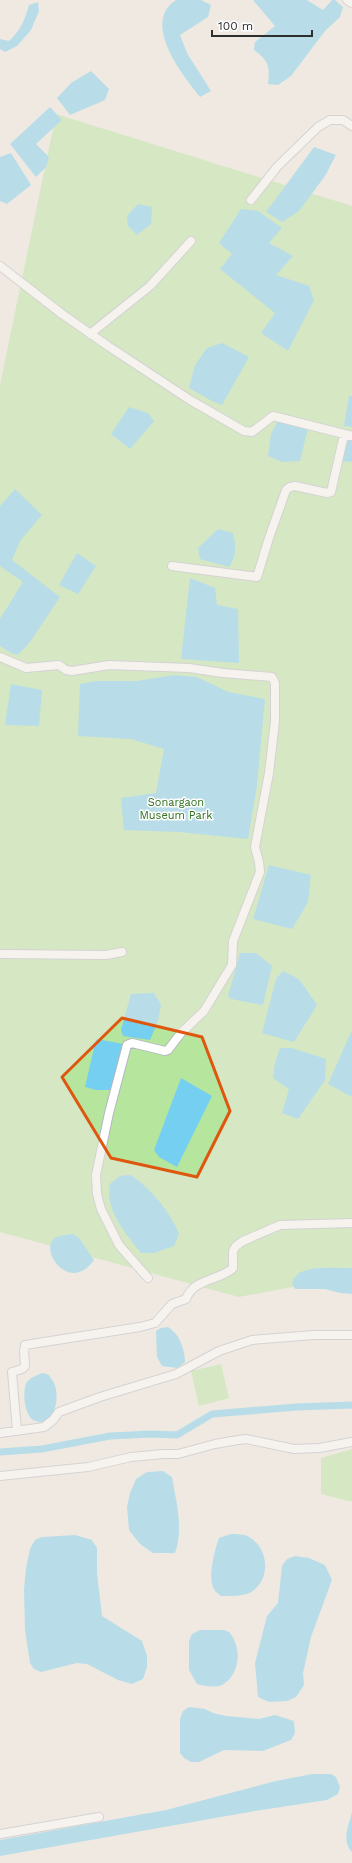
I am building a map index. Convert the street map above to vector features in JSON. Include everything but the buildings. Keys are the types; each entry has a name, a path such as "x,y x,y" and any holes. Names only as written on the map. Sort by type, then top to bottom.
{"street":[{"path":"347,0 352,2"},
{"path":"251,200 274,170 318,127 330,120 343,120 352,126"},
{"path":"90,334 150,286 191,241"},
{"path":"0,266 90,334 190,400 244,431 252,432 273,416 348,435 331,492 327,493 290,486 283,495 257,577 172,566"},
{"path":"0,657 26,668 59,666 66,670 72,671 109,665 189,668 223,673 272,677 275,683 275,721 269,773 255,847 260,872 233,941 232,965 204,1011 181,1033 168,1050 165,1051 132,1043 127,1045 109,1113 96,1174 97,1194 101,1209 119,1245 148,1278"},
{"path":"0,954 106,955 122,952"},
{"path":"17,1431 12,1372 22,1370 25,1366 25,1345 140,1327 154,1323 172,1304 186,1299 191,1288 228,1273 234,1268 233,1251 243,1240 280,1225 352,1223"},
{"path":"0,1432 17,1431 44,1426 53,1420 59,1412 100,1397 176,1374 219,1351 252,1340 314,1335 352,1335"},
{"path":"0,1476 88,1467 131,1457 178,1454 215,1444 246,1439 294,1448 319,1448 352,1442"},
{"path":"0,1834 100,1817"}],"highlighted area":[{"path":"122,1018 202,1037 230,1111 197,1177 111,1158 62,1077"}],"green space":[{"name":"Sonargaon Museum Park","path":"56,114 352,206 352,1276 239,1297 0,1232 0,385"},
{"path":"221,1364 229,1398 199,1406 191,1371"},
{"path":"352,1449 352,1501 321,1494 321,1458"}],"water":[{"path":"176,0 201,0 211,5 208,17 180,35 187,53 211,91 200,97 172,57 163,33 162,22 165,12"},
{"path":"253,0 307,0 323,10 332,0 335,0 343,7 340,17 325,31 291,76 278,85 268,84 269,73 266,61 254,50 255,42 275,26"},
{"path":"38,2 39,11 31,30 17,46 5,52 0,49 0,39 9,41 22,25 29,5"},
{"path":"91,71 109,89 105,100 70,115 57,98 71,83"},
{"path":"50,107 62,120 36,144 49,157 46,167 36,177 10,144"},
{"path":"314,147 336,155 325,176 299,211 282,222 266,212"},
{"path":"11,153 31,185 7,204 0,201 0,157"},
{"path":"138,204 152,207 151,224 137,235 128,226 127,216"},
{"path":"241,209 258,211 282,228 269,243 293,256 276,275 309,286 314,300 288,351 261,333 275,313 220,269 232,254 219,243"},
{"path":"222,343 249,357 222,405 189,388 195,365 207,348"},
{"path":"349,396 352,396 352,427 344,426"},
{"path":"129,407 148,413 154,421 130,449 111,434"},
{"path":"278,420 308,428 300,461 282,462 268,456 271,434"},
{"path":"345,438 352,438 352,462 343,461"},
{"path":"15,489 42,515 20,541 12,560 60,597 30,642 18,655 11,653 0,646 0,619 23,582 0,566 0,506"},
{"path":"218,529 233,533 235,550 229,567 200,559 198,548"},
{"path":"77,553 96,566 78,594 59,585"},
{"path":"190,578 215,588 217,605 238,609 239,663 181,659"},
{"path":"174,675 197,677 228,692 265,699 257,785 248,839 179,832 124,830 121,798 156,793 164,749 131,739 78,736 80,684 96,681 137,681"},
{"path":"11,684 42,690 39,726 5,725"},
{"path":"269,865 311,875 308,902 292,929 253,919"},
{"path":"240,953 256,953 272,966 263,1005 231,999 228,996"},
{"path":"283,971 299,979 317,1005 294,1042 262,1033 276,979"},
{"path":"154,993 161,1005 158,1021 150,1040 123,1036 121,1030 131,994"},
{"path":"352,1030 352,1097 328,1084"},
{"path":"96,1039 124,1044 114,1090 96,1090 85,1087"},
{"path":"280,1048 292,1048 326,1059 325,1080 298,1119 282,1113 289,1089 273,1078 275,1063"},
{"path":"181,1078 212,1096 177,1167 159,1157 154,1150"},
{"path":"130,1175 152,1193 176,1226 179,1234 174,1246 154,1253 141,1253 118,1222 111,1204 109,1194 110,1184 120,1176"},
{"path":"73,1234 79,1238 94,1260 84,1270 75,1273 66,1271 59,1266 53,1259 50,1251 51,1244 55,1238"},
{"path":"317,1268 352,1268 352,1294 340,1293 325,1289 295,1289 292,1284 295,1277 301,1272 308,1270"},
{"path":"168,1327 178,1337 184,1352 185,1362 177,1368 162,1366 157,1357 156,1331 161,1328"},
{"path":"43,1373 49,1375 54,1382 57,1398 53,1413 44,1422 40,1422 33,1420 30,1417 24,1396 27,1382 34,1376"},
{"path":"163,1471 172,1477 177,1505 179,1534 175,1553 153,1553 140,1544 129,1530 127,1507 130,1493 136,1479 147,1472"},
{"path":"231,1534 245,1535 255,1542 263,1555 265,1570 259,1584 251,1592 238,1596 221,1596 215,1591 212,1584 212,1564 219,1538"},
{"path":"75,1535 92,1540 97,1548 97,1573 102,1616 142,1641 147,1656 147,1667 143,1679 132,1684 118,1680 87,1664 77,1663 41,1672 34,1669 30,1663 25,1630 24,1589 30,1549 35,1540 42,1537"},
{"path":"295,1556 309,1558 325,1565 332,1580 311,1637 303,1673 304,1685 296,1697 287,1701 269,1702 258,1697 255,1663 267,1616 278,1603 282,1566 287,1559"},
{"path":"200,1630 224,1630 229,1632 236,1645 238,1660 236,1668 233,1674 222,1685 212,1687 197,1684 189,1670 189,1641 192,1634"},
{"path":"189,1707 205,1709 213,1713 226,1716 259,1719 275,1715 294,1721 295,1733 291,1740 263,1751 224,1750 199,1762 191,1762 184,1758 180,1753 180,1719 183,1711"},
{"path":"312,1774 331,1774 336,1777 340,1787 338,1794 327,1800 255,1811 0,1856 0,1840 166,1810 276,1781"},
{"path":"352,1812 352,1852 346,1838"}],"waterway":[{"path":"0,1452 42,1449 110,1436 152,1434 177,1435 212,1414 297,1407 352,1405"}]}
